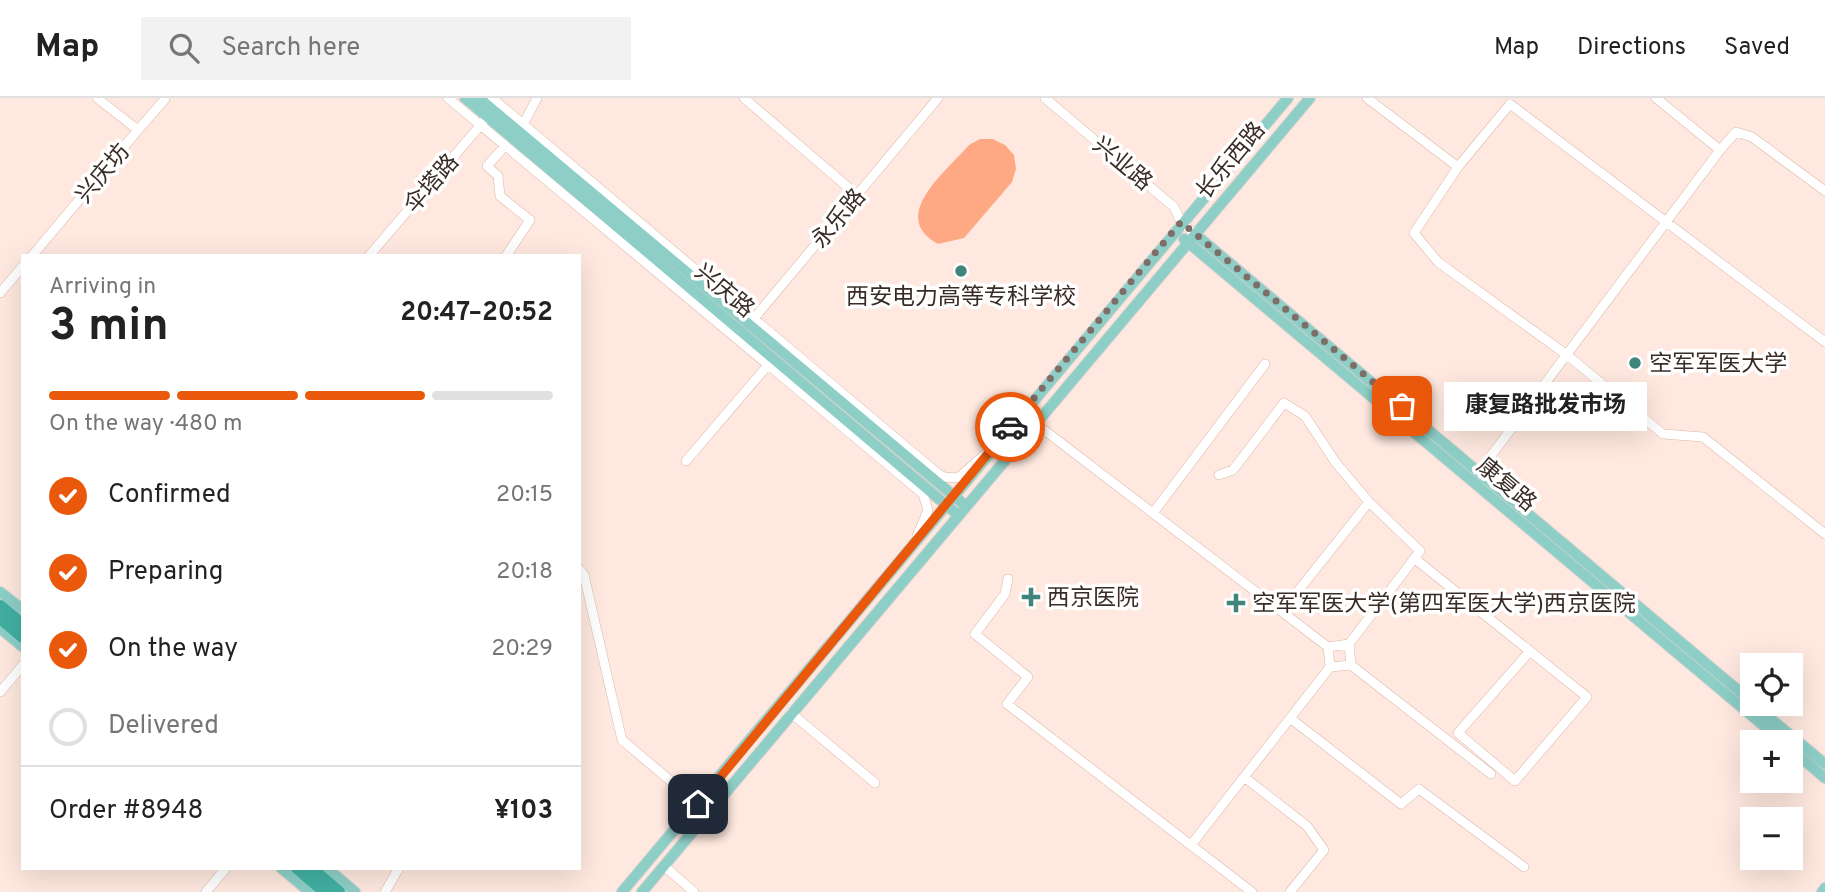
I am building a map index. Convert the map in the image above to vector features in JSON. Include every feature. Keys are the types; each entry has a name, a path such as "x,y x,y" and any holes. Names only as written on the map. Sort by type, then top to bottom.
{"highway":[{"path":"0,606 21,623"},
{"path":"0,618 21,634"},
{"path":"299,870 325,892"},
{"path":"313,870 339,892"}],"main road":[{"name":"兴庆路","path":"465,98 949,500 966,506"},
{"name":"兴庆路","path":"479,98 487,118"},
{"name":"长乐西路","path":"622,892 1288,98"},
{"name":"长乐西路","path":"642,892 1310,98"},
{"name":"兴庆路","path":"487,118 521,128 745,329 923,470 949,500 958,515"},
{"name":"康复路","path":"1178,226 1769,730"},
{"name":"康复路","path":"1191,238 1740,692"},
{"path":"914,454 923,470"},
{"path":"0,592 21,608"},
{"path":"0,628 21,645"},
{"name":"康复路","path":"1768,716 1825,764"},
{"path":"1803,759 1825,778"},
{"path":"283,870 310,892"},
{"path":"329,870 355,892"}],"street":[{"name":"兴庆坊","path":"34,254 138,130 97,98"},
{"path":"448,98 487,118 505,146 936,472 951,478 966,473 994,446"},
{"path":"492,98 521,128 537,98"},
{"path":"744,98 857,195"},
{"name":"永乐路","path":"745,329 939,98"},
{"name":"兴业路","path":"1045,98 1174,207 1178,226"},
{"path":"1367,98 1458,167"},
{"path":"1656,98 1720,150"},
{"path":"138,130 165,99"},
{"path":"1825,342 1664,223 1510,104 1458,167 1414,233 1438,262 1567,355 1663,434 1703,437 1825,534"},
{"name":"伞塔路","path":"371,254 487,118"},
{"path":"1488,461 1664,223 1736,132 1752,137 1825,191"},
{"path":"505,146 488,166 498,176 500,196 530,220 507,254"},
{"path":"0,293 21,268"},
{"path":"745,329 768,365 926,499 926,519 913,543"},
{"path":"686,461 768,365"},
{"path":"1153,513 1265,365"},
{"path":"1219,475 1233,470 1284,403 1305,416 1336,463 1368,502 1420,551 1349,644 1351,666"},
{"path":"1035,423 1328,647 1349,644"},
{"path":"1282,611 1368,502"},
{"path":"1414,558 1587,696 1514,781 1458,733 1530,651"},
{"path":"581,575 622,740 698,804"},
{"path":"1008,579 1006,594 975,634 1028,677 1007,704 1252,892"},
{"path":"0,634 21,652"},
{"path":"1191,845 1330,667 1328,647"},
{"path":"1330,667 1351,666 1492,774"},
{"path":"0,692 21,668"},
{"path":"791,713 875,783"},
{"path":"1290,718 1401,804 1419,789 1524,867"},
{"path":"1244,777 1307,825 1324,850 1290,892"},
{"path":"664,866 694,892"},
{"path":"206,892 224,870"},
{"path":"385,892 398,870"}],"shaded area":[{"path":"980,139 993,139 1005,145 1014,155 1016,169 1012,182 964,238 938,244 924,233 919,221 920,207 936,181 969,145"}],"way so far":[{"path":"1010,427 1181,222 1402,406"}],"place":[{"name":"西安电力高等专科学校","path":"961,271"},
{"name":"空军军医大学","path":"1635,363"},
{"name":"康复路批发市场","path":"1402,406"},
{"name":"西京医院","path":"1031,597"},
{"name":"空军军医大学(第四军医大学)西京医院","path":"1236,603"}],"route":[{"path":"698,804 1010,427"}]}
